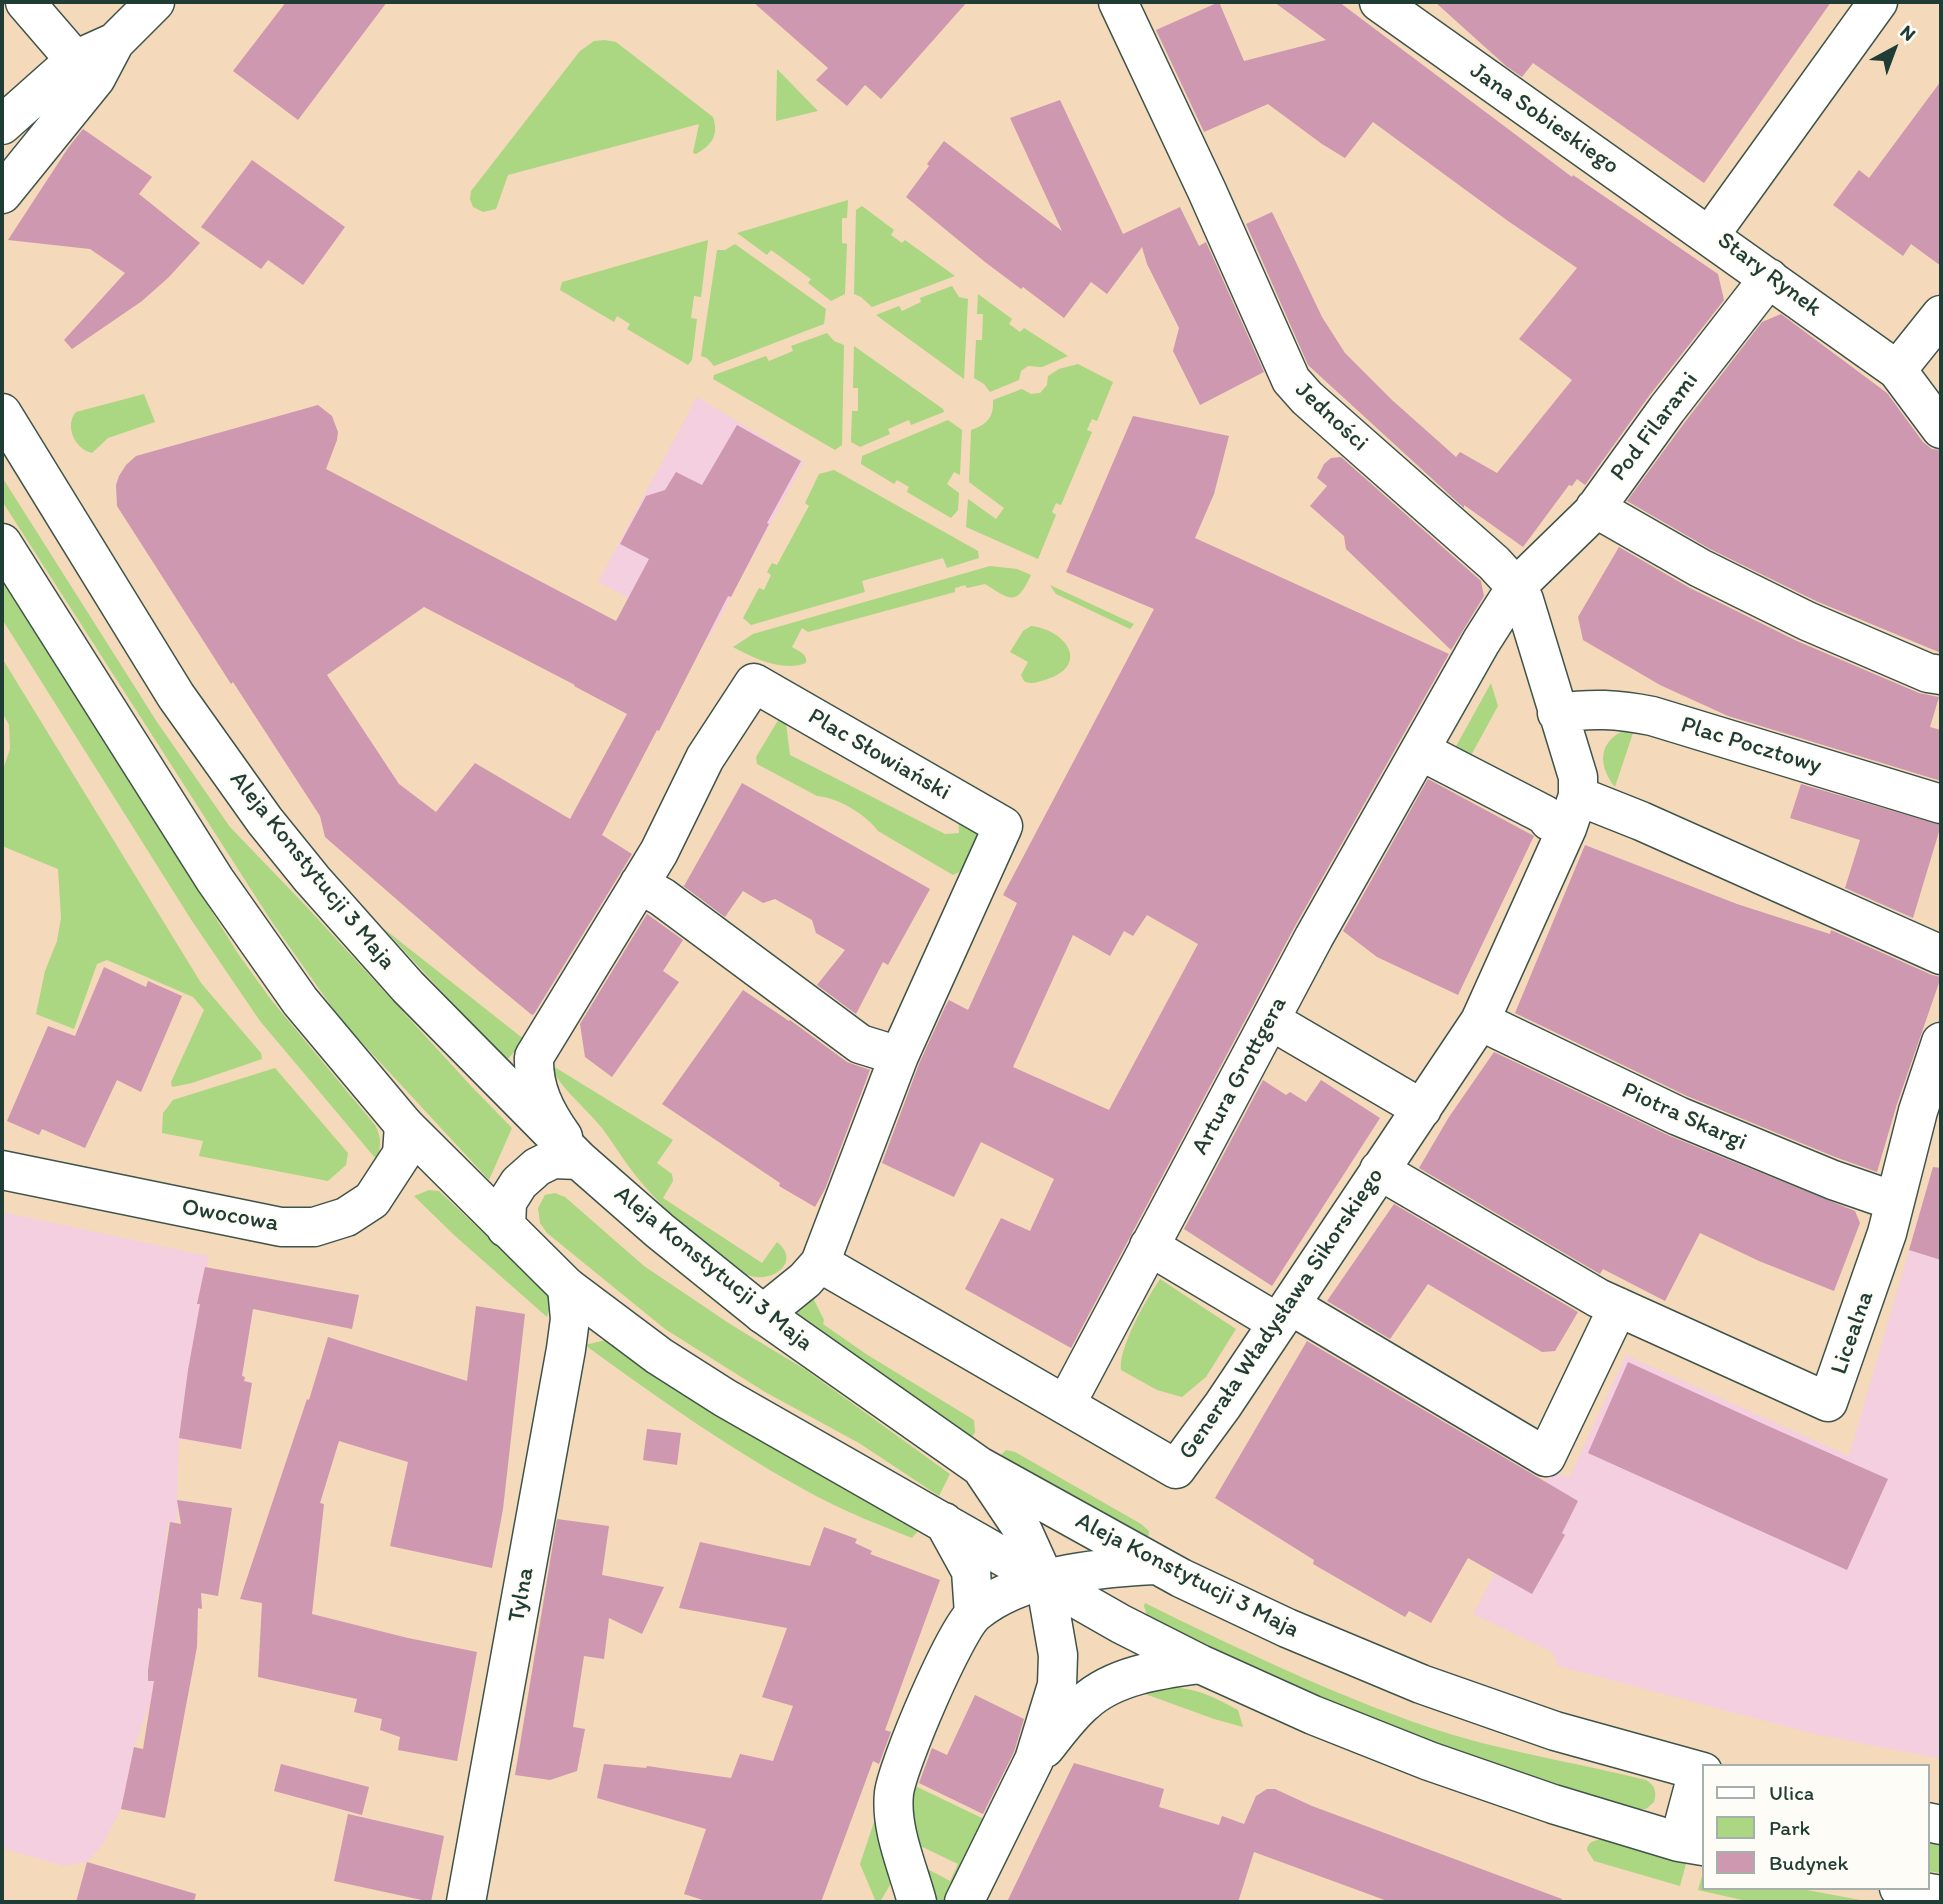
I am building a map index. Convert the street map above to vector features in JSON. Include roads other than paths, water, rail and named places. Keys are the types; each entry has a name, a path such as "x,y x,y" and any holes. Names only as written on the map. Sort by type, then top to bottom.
{"street":[{"path":"25,2 75,60"},
{"path":"2,194 96,78 115,42 155,2"},
{"name":"Jedności","path":"1118,2 1207,191 1291,380 1307,398 1511,583 1524,600 1578,777 1578,796"},
{"name":"Jana Sobieskiego","path":"1379,2 1421,14 1710,235"},
{"name":"Stary Rynek","path":"1878,2 1710,235 1897,370 1941,429"},
{"path":"2,125 75,60 115,42"},
{"name":"Pod Filarami","path":"1511,583 1595,508 1769,278"},
{"path":"1897,370 1941,315"},
{"name":"Aleja Konstytucji 3 Maja","path":"2,413 176,696 265,821 350,923 408,987 579,1160 660,1231 763,1314 979,1466 1154,1564 1287,1628 1421,1684 1555,1731 1701,1772"},
{"path":"1595,508 1700,568 1807,621 1928,673 1941,675"},
{"path":"2,543 215,880 300,1001 404,1125 506,1228 567,1287 659,1356 725,1398 1121,1624 1200,1664 1313,1715 1429,1761 1553,1804 1691,1844 1701,1772"},
{"path":"1511,583 1421,751 1545,815 1549,821"},
{"name":"Plac Słowiański","path":"579,1160 550,1119 540,1098 533,1076 534,1057 659,852 705,758 754,683 1003,826 899,1056 820,1263 805,1280 763,1314"},
{"name":"Plac Pocztowy","path":"1557,713 1584,709 1617,709 1652,716 1941,804"},
{"name":"Artura Grottgera","path":"1066,1404 1314,937 1421,751"},
{"path":"1578,796 1641,821 1941,955"},
{"name":"Generała Władysława Sikorskiego","path":"820,1263 1176,1469 1223,1405 1480,1021 1567,828 1578,796"},
{"path":"639,884 662,897 860,1044 899,1056"},
{"name":"Piotra Skargi","path":"1480,1021 1678,1116 1833,1180 1894,1201"},
{"path":"1268,1023 1422,1109"},
{"name":"Licealna","path":"1379,1170 1618,1307 1828,1402 1886,1233 1918,1111 1941,1042"},
{"name":"Owocowa","path":"2,1170 281,1227 314,1227 346,1217 372,1200 402,1154 404,1125"},
{"path":"506,1228 507,1202 519,1183 537,1167 553,1159 579,1160"},
{"path":"1149,1246 1284,1314 1546,1457 1618,1307"},
{"name":"Tylna","path":"466,1902 566,1349 570,1319 567,1287"},
{"path":"964,1902 1034,1760 1057,1685 1058,1655 1045,1580 1021,1527 979,1466"},
{"path":"944,1522 971,1571 974,1614"},
{"path":"917,1902 895,1820 894,1792 937,1680 974,1614 1007,1594 1045,1580 1094,1569 1154,1564"},
{"path":"1034,1760 1086,1700 1114,1684 1159,1669 1200,1664"},
{"path":"1911,1890 1941,1895"}]}
